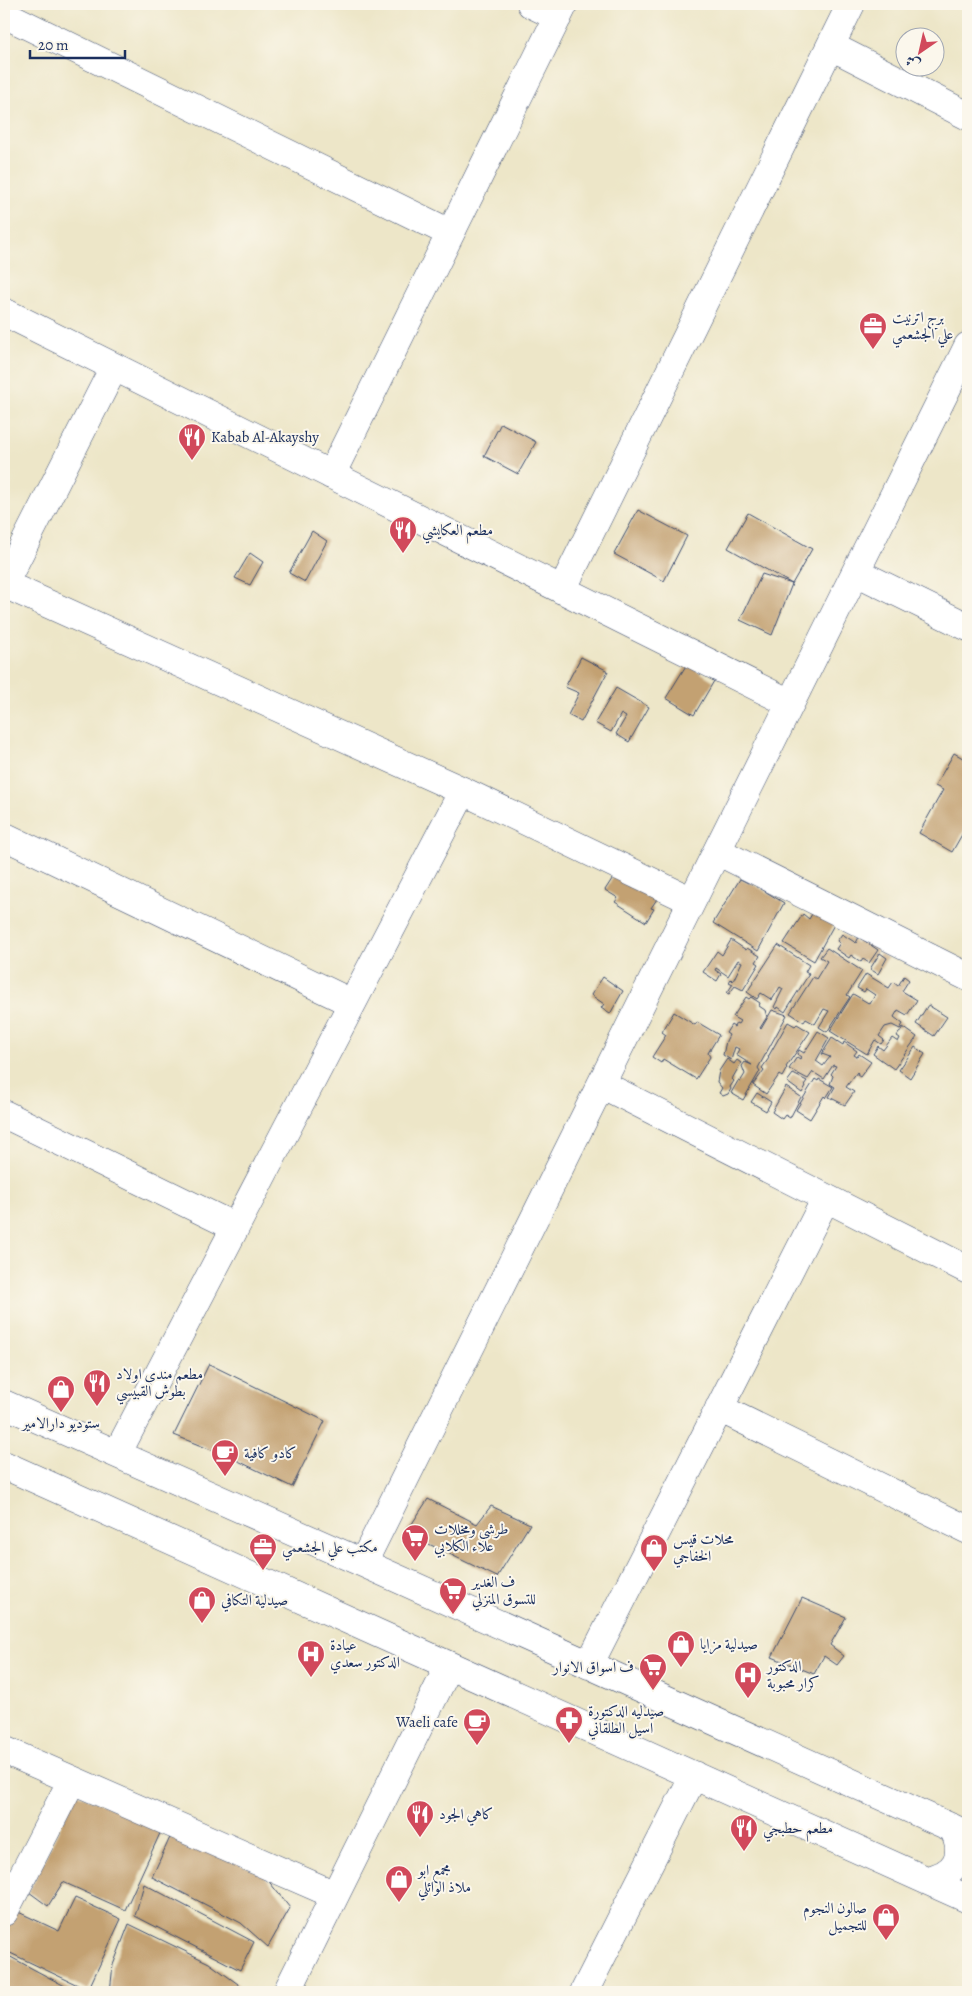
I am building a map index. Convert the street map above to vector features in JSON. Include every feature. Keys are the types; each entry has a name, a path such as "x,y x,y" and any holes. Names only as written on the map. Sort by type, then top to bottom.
{"street":[{"path":"331,475 561,10 531,4"},
{"path":"562,590 851,4"},
{"path":"10,11 450,232"},
{"path":"831,46 968,116"},
{"path":"4,312 790,703"},
{"path":"363,1563 968,348"},
{"path":"114,367 4,584 463,791 692,901"},
{"path":"856,572 968,627"},
{"path":"117,1454 463,791"},
{"path":"4,836 352,1003"},
{"path":"717,851 968,977"},
{"path":"601,1084 968,1270"},
{"path":"4,1114 235,1227"},
{"path":"589,1665 826,1198"},
{"path":"4,1404 961,1831 959,1856 952,1869 940,1878 926,1880"},
{"path":"719,1408 968,1530"},
{"path":"4,1465 968,1899"},
{"path":"287,1992 449,1666"},
{"path":"4,1750 335,1894"},
{"path":"584,1992 694,1776"},
{"path":"4,1912 72,1780"}],"building":[{"path":"501,423 536,442 518,474 484,456"},
{"path":"638,510 687,536 664,581 614,554"},
{"path":"748,513 812,549 792,584 728,548"},
{"path":"312,531 327,541 305,582 289,573"},
{"path":"250,553 263,562 250,585 235,578"},
{"path":"762,574 792,584 772,635 740,620"},
{"path":"581,657 608,671 581,722 568,715 579,693 565,687"},
{"path":"687,664 714,681 694,715 666,698"},
{"path":"616,688 649,707 629,742 616,734 626,717 621,714 611,732 595,723"},
{"path":"954,753 968,761 968,824 952,852 919,833 943,790 935,786"},
{"path":"614,876 633,888 635,885 657,899 651,908 654,909 646,922 615,902 618,898 605,890"},
{"path":"740,879 748,883 750,882 784,903 758,951 713,923"},
{"path":"815,909 836,921 814,961 784,943 803,914 809,919"},
{"path":"842,934 856,943 859,937 878,950 869,963 863,959 861,962 851,955 849,958 836,949 840,943 837,941"},
{"path":"731,940 746,950 747,948 760,956 756,962 759,964 743,990 735,986 729,994 727,993 733,984 729,982 731,979 733,981 742,962 738,960 728,976 716,968 715,970 721,974 717,981 703,972 717,951 722,955"},
{"path":"778,945 809,965 805,972 809,974 785,1012 778,1007 777,1009 774,1007 783,989 780,987 772,1000 761,993 757,999 747,992"},
{"path":"827,948 862,971 847,995 850,997 827,1032 819,1027 829,1011 824,1009 815,1024 806,1019 804,1022 790,1013 813,977 816,979 827,961 820,957"},
{"path":"880,953 887,958 878,974 870,969"},
{"path":"866,974 889,988 893,982 898,986 904,976 909,980 902,991 917,1000 907,1015 898,1010 894,1017 903,1024 900,1029 892,1025 885,1027 879,1036 884,1040 881,1044 875,1040 867,1054 830,1031 853,994 870,1004 875,995 866,989 864,992 857,988"},
{"path":"603,977 623,991 610,1014 601,1008 604,1004 591,995"},
{"path":"746,997 749,999 751,997 760,1003 759,1006 765,1010 767,1017 761,1029 772,1010 787,1015 758,1068 760,1071 743,1100 731,1093 745,1074 742,1066 745,1062 752,1065 736,1055 739,1049 735,1047 731,1060 723,1055 729,1035 726,1033 731,1025 734,1027 740,1021 733,1017"},
{"path":"928,1005 947,1017 934,1036 916,1024"},
{"path":"674,1012 695,1025 697,1022 719,1035 708,1053 710,1057 696,1079 663,1059 661,1063 652,1057 666,1035 662,1032"},
{"path":"788,1022 795,1026 797,1024 810,1032 786,1067 782,1077 779,1075 766,1094 753,1085 764,1070 762,1068"},
{"path":"903,1027 917,1037 894,1069 873,1054 878,1046 883,1050 892,1038 898,1042 900,1038 897,1036"},
{"path":"818,1031 829,1038 816,1061 823,1066 830,1057 822,1054 832,1038 843,1045 844,1042 857,1051 854,1055 857,1057 859,1054 871,1062 860,1077 857,1075 857,1072 846,1087 854,1092 845,1105 829,1097 835,1087 830,1084 833,1076 831,1074 836,1066 833,1065 824,1079 813,1072 808,1079 789,1069 797,1057 800,1059 801,1057 797,1054 799,1050 804,1053"},
{"path":"915,1047 925,1054 910,1078 899,1070"},
{"path":"727,1059 734,1064 737,1060 741,1063 732,1079 734,1081 730,1087 731,1089 728,1094 723,1096 719,1093 722,1088 717,1082 719,1071"},
{"path":"793,1074 807,1081 802,1093 787,1082"},
{"path":"815,1079 818,1081 819,1079 833,1087 826,1098 824,1096 810,1119 796,1110"},
{"path":"786,1087 801,1097 790,1118 785,1115 782,1119 772,1112"},
{"path":"757,1093 771,1102 766,1111 751,1102"},
{"path":"209,1364 325,1421 292,1487 234,1459 174,1435"},
{"path":"428,1499 477,1524 491,1506 530,1524 497,1577 406,1533"},
{"path":"802,1598 846,1617 830,1645 844,1656 837,1665 824,1656 814,1674 772,1657"},
{"path":"76,1793 162,1829 125,1910 63,1882 48,1906 29,1892"},
{"path":"172,1833 263,1874 290,1908 268,1947 241,1923 152,1877"},
{"path":"144,1884 254,1942 240,1970 135,1916"},
{"path":"75,1898 121,1919 88,1990 4,1950 4,1933 14,1910 59,1931"},
{"path":"129,1924 209,1963 238,1984 236,1992 110,1992 113,1965"},
{"path":"5,1954 76,1992 4,1992"}],"place":[{"name":"برج اترنيت علي الجشعمي","path":"873,350"},
{"name":"Kabab Al-Akayshy","path":"192,461"},
{"name":"مطعم العكايشي","path":"403,554"},
{"name":"مطعم مندي اولاد بطوش القبيسي","path":"97,1407"},
{"name":"ستوديو دارالامير","path":"61,1413"},
{"name":"كادو كافية","path":"225,1477"},
{"name":"طرشي ومخللات علاء الكلابي","path":"415,1562"},
{"name":"مكتب علي الجشعمي","path":"263,1571"},
{"name":"محلات قيس الخفاجي","path":"654,1572"},
{"name":"ف الغدير للتسوق المنزلي","path":"453,1615"},
{"name":"صيدلية التكافي","path":"202,1624"},
{"name":"صيدلية مزايا","path":"681,1668"},
{"name":"عيادة الدكتور سعدي","path":"311,1678"},
{"name":"ف اسواق الانوار","path":"653,1691"},
{"name":"الدكتور كرار محبوبة","path":"748,1699"},
{"name":"صيدليه الدكتورة اسيل الطلقاني","path":"569,1744"},
{"name":"Waeli cafe","path":"477,1746"},
{"name":"كاهي الجود","path":"420,1838"},
{"name":"مطعم حطبجي","path":"744,1852"},
{"name":"مجمع ابو ملاذ الوائلي","path":"399,1903"},
{"name":"صالون النجوم للتجميل","path":"886,1941"}]}
